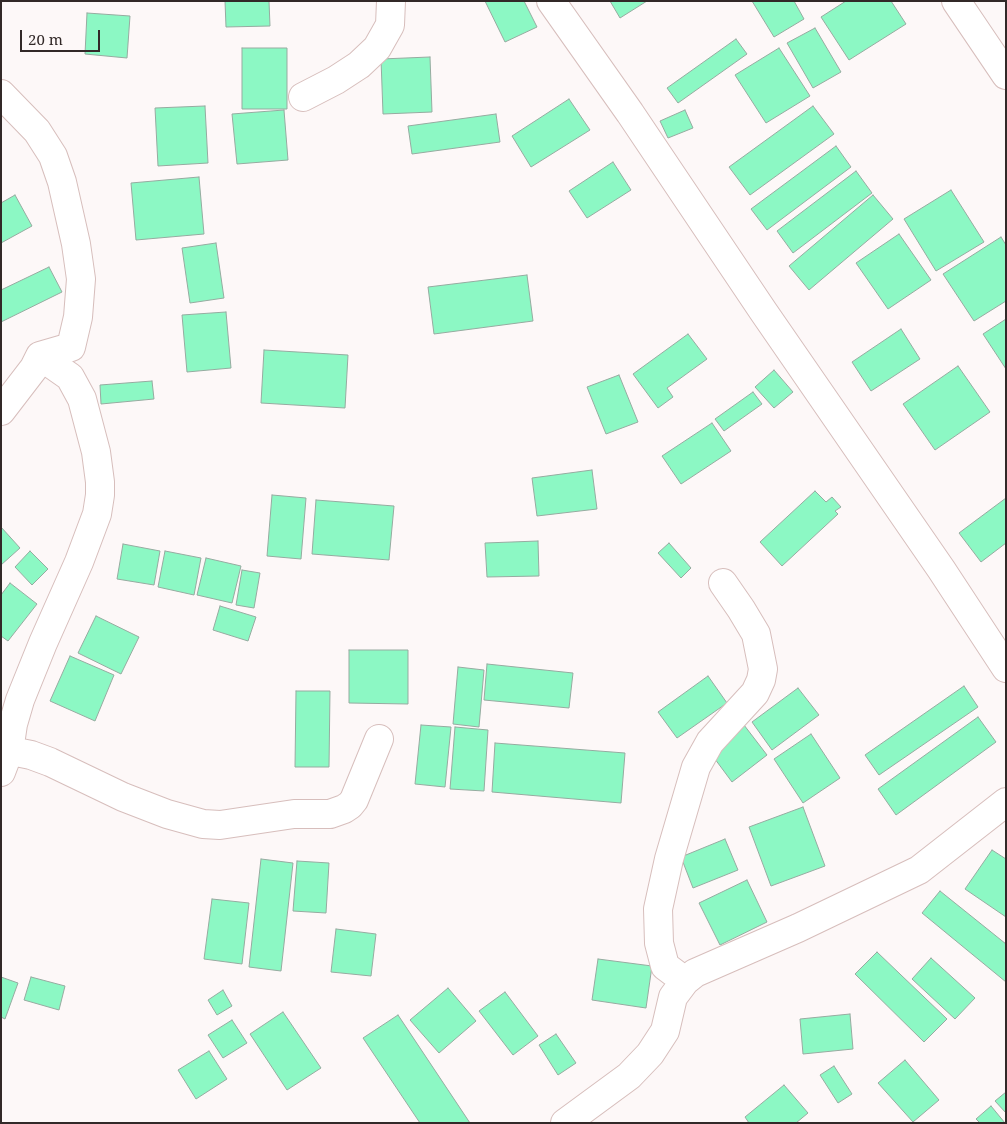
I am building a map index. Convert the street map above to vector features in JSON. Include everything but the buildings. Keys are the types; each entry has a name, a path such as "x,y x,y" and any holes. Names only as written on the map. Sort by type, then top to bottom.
{"street":[{"path":"302,97 336,80 359,65 377,48 390,25 391,1"},
{"path":"551,1 630,113 762,310 935,560 1006,668"},
{"path":"956,1 1006,75"},
{"path":"1,94 37,131 54,156 76,244 81,279 78,317 71,347 40,356 34,368 1,411"},
{"path":"40,356 70,378 82,399 96,452 100,496 97,514 79,562 20,700 4,758 32,755 123,797 167,814 203,824 220,824 294,814 330,814 344,809 354,800 379,739"},
{"path":"685,981 665,966 659,943 658,909 669,859 696,767 710,742 755,693 761,680 763,669 756,634 741,608 723,583"},
{"path":"566,1123 629,1076 650,1054 665,1031 673,996 685,981 695,973 798,928 919,870 1006,802"}]}
